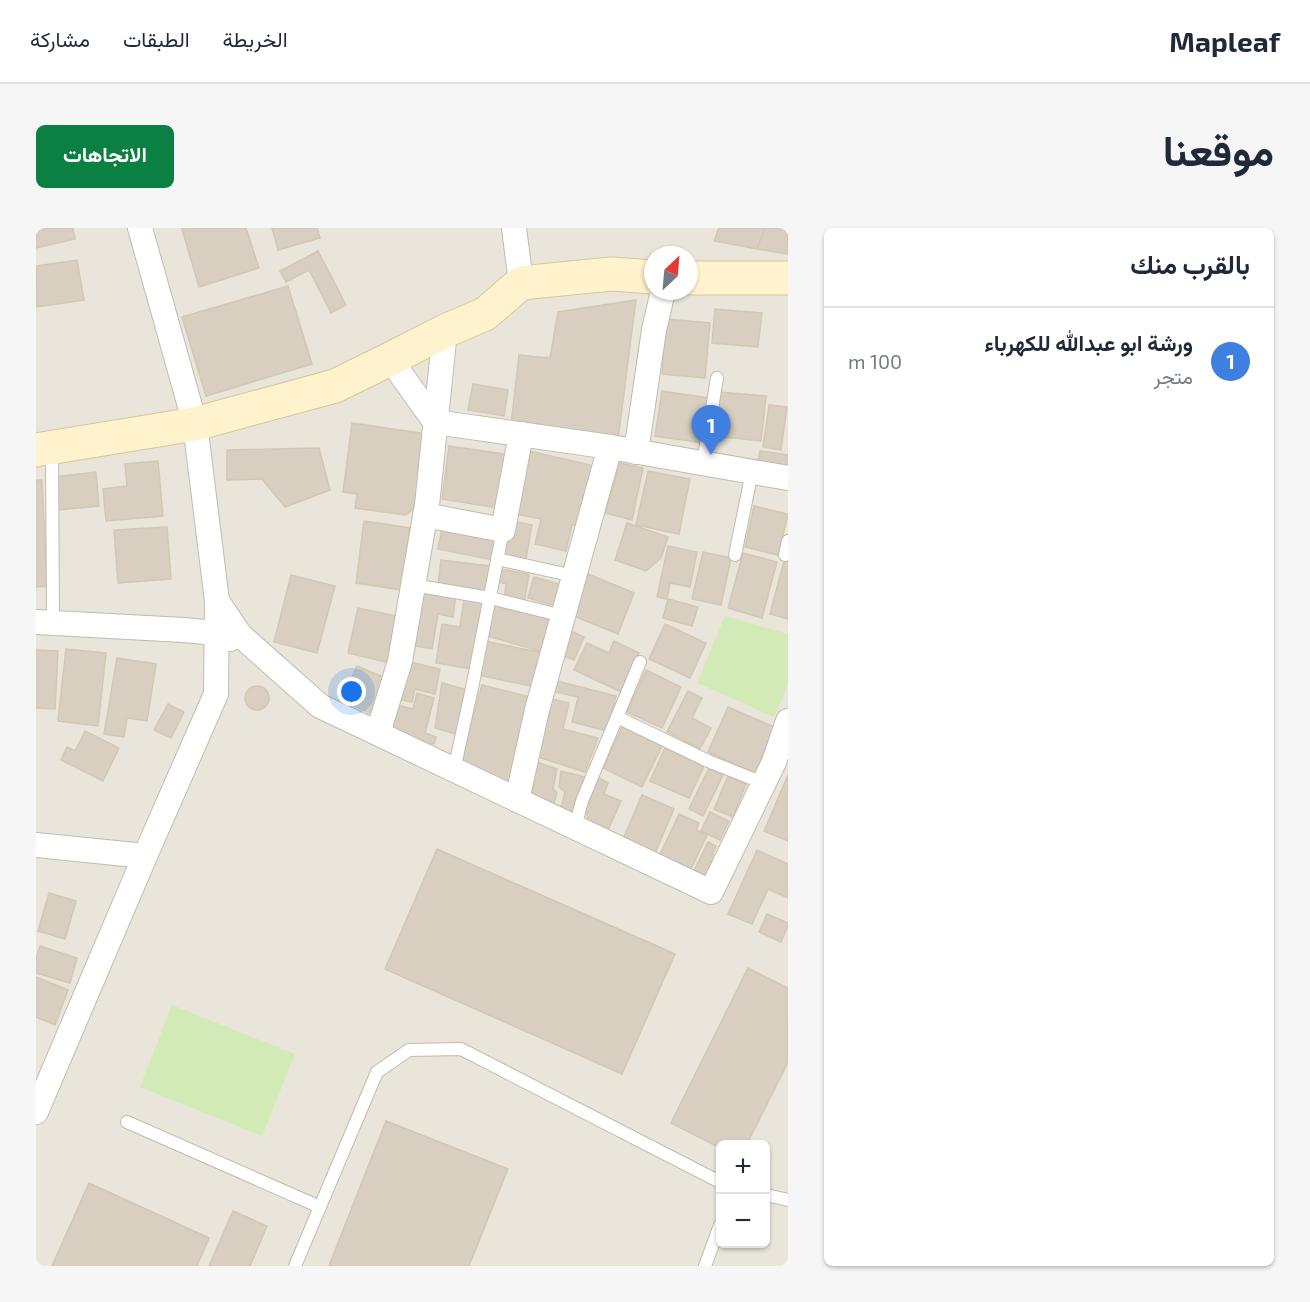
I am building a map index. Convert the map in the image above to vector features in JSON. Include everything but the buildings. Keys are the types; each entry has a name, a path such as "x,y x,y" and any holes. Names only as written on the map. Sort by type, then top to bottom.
{"street":[{"path":"36,1112 216,694 217,601 195,424 140,228"},
{"path":"514,228 521,283"},
{"path":"44,449 195,424 335,386 445,331 485,314 521,283 611,274 644,276"},
{"path":"698,278 788,278"},
{"path":"636,452 654,330 661,300"},
{"path":"378,733 400,661 425,515 445,331"},
{"path":"390,359 435,422 610,447 788,478"},
{"path":"425,515 503,530 521,434"},
{"path":"517,800 537,710 610,447"},
{"path":"217,601 240,635 320,706 711,892 774,762 788,721"},
{"path":"44,623 216,633 255,649"},
{"path":"36,845 145,855"}],"lane":[{"path":"703,463 717,378"},
{"path":"44,449 44,623"},
{"path":"735,555 752,472"},
{"path":"454,770 503,530"},
{"path":"785,555 788,541"},
{"path":"497,560 574,576"},
{"path":"413,585 490,598 563,616"},
{"path":"575,827 582,801 640,662"},
{"path":"617,717 708,761 764,783"},
{"path":"295,1266 377,1072 409,1050 461,1049 716,1180"},
{"path":"128,1122 320,1207"},
{"path":"770,1196 788,1200"},
{"path":"705,1266 716,1236"}],"shaded area":[{"path":"36,228 788,228 788,1266 36,1266"}],"green space":[{"path":"725,616 788,634 788,684 774,717 697,683"},
{"path":"172,1005 295,1054 262,1136 140,1087"}],"place":[{"name":"ورشة ابو عبدالله للكهرباء","path":"711,455"}]}
